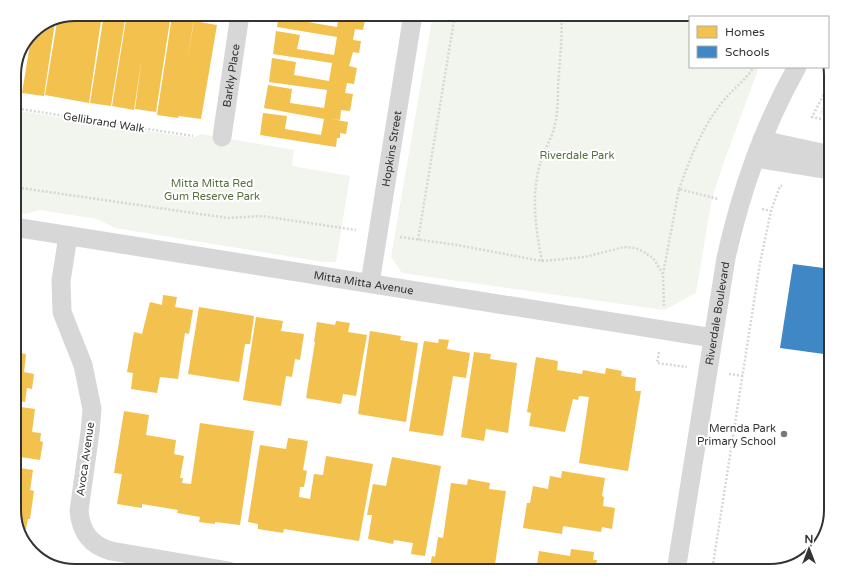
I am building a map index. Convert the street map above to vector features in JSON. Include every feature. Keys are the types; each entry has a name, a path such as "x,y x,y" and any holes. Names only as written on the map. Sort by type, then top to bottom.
{"street":[{"name":"Barkly Place","path":"222,137 239,21"},
{"name":"Hopkins Street","path":"370,283 412,21"},
{"name":"Riverdale Boulevard","path":"677,564 726,258 739,205 755,158 780,96 796,68"},
{"path":"762,140 824,153"},
{"path":"755,158 824,169"},
{"name":"Mitta Mitta Avenue","path":"21,228 713,338"},
{"name":"Avoca Avenue","path":"68,236 61,281 62,312 83,365 92,409 78,511 80,522 84,533 91,541 101,548 111,552 186,564"}],"path":[{"path":"418,240 454,21"},
{"path":"542,261 537,238 534,211 536,178 543,155 552,137 556,124 562,39 561,21"},
{"path":"663,274 678,189 697,145 712,117 722,103 747,78 753,68"},
{"path":"824,94 812,117 824,119"},
{"name":"Gellibrand Walk","path":"21,109 193,136"},
{"path":"713,564 760,263 771,211 780,186 787,187"},
{"path":"678,189 739,205 771,211"}],"green space":[{"name":"Riverdale Park","path":"432,21 689,21 689,68 759,68 712,198 696,293 664,310 402,273 391,257"},
{"path":"824,104 824,115 819,114"},
{"name":"Mitta Mitta Red Gum Reserve Park","path":"21,111 193,138 201,134 294,150 292,166 350,176 336,262 323,262 115,228 97,219 40,210 26,214 21,214"}],"building: Homes":[{"path":"75,21 101,21 89,103 45,95 57,25"},
{"path":"103,21 125,21 111,106 90,103"},
{"path":"126,21 170,21 156,112 135,109 142,57 134,110 112,106"},
{"path":"171,21 194,21 187,62 194,21 217,25 201,119 157,115"},
{"path":"278,21 302,21 337,27 338,21 365,21 363,30 355,29 353,40 361,41 359,53 353,52 349,66 357,68 354,84 347,83 345,93 353,94 350,111 341,110 340,120 332,119 348,122 346,134 340,133 340,138 337,138 336,147 260,135 263,113 287,116 285,129 321,135 324,119 264,108 268,85 292,89 290,103 324,108 327,90 269,82 272,58 296,62 294,75 329,81 332,63 273,54 276,31 300,35 297,49 334,55 337,37 277,27"},
{"path":"55,25 44,96 22,93 30,45 45,30"},
{"path":"163,295 177,297 175,307 193,310 189,334 185,333 178,379 160,377 157,393 131,389 133,373 127,372 134,332 142,334 150,302 162,305"},
{"path":"199,307 254,316 250,344 245,344 239,382 188,374"},
{"path":"256,317 283,321 281,331 304,334 300,360 295,359 292,377 286,376 281,406 243,400"},
{"path":"336,321 350,323 348,332 367,335 356,396 343,394 341,404 306,398 317,322 335,325"},
{"path":"370,331 401,336 400,340 418,343 406,422 358,414"},
{"path":"439,339 449,340 447,349 470,353 466,378 453,376 443,436 409,431 424,341 438,343"},
{"path":"474,352 491,354 490,359 517,363 508,433 486,429 484,441 461,437"},
{"path":"21,353 26,354 24,372 34,374 32,389 27,388 25,402 21,401"},
{"path":"536,357 558,361 557,370 582,374 583,370 605,374 606,368 622,371 621,376 636,378 635,391 641,391 628,471 579,463 589,397 579,396 578,400 573,399 565,432 529,426 531,413 527,412"},
{"path":"21,407 35,409 32,432 41,433 40,441 43,442 40,460 21,457"},
{"path":"124,411 149,415 146,435 176,440 174,454 184,456 180,478 183,478 182,483 191,484 200,423 254,431 240,525 199,522 200,517 177,513 178,510 142,504 142,508 117,504 122,474 114,473"},
{"path":"288,438 308,441 303,470 307,471 304,487 300,487 299,497 310,499 314,474 323,475 326,456 373,464 359,541 284,529 283,533 258,529 258,524 248,522 260,445 286,449"},
{"path":"392,457 441,466 425,556 411,554 413,543 394,540 393,544 368,539 372,515 367,515 373,484 386,486"},
{"path":"21,468 33,470 30,490 34,491 30,519 28,519 26,529 23,524 21,513"},
{"path":"562,471 605,478 602,496 604,497 603,506 615,508 612,529 602,527 601,532 563,526 562,534 523,528 527,503 530,503 533,486 548,489 550,476 561,478"},
{"path":"468,479 490,483 489,489 506,491 495,564 430,564 432,556 435,557 438,537 443,538 451,483 467,485"},
{"path":"571,549 594,552 593,560 597,560 596,564 537,564 539,551 570,556"}],"building: Schools":[{"path":"793,264 824,268 824,354 780,348"}],"place":[{"name":"Mernda Park Primary School","path":"784,434"}]}
